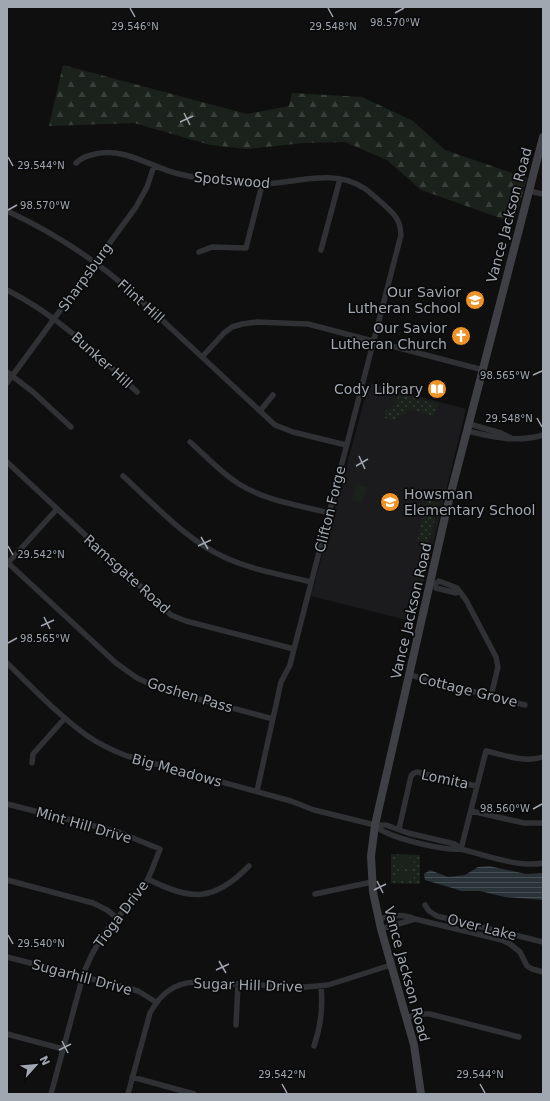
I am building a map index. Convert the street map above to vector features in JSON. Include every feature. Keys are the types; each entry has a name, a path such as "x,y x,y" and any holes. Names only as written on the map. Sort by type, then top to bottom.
{"main road":[{"name":"Vance Jackson Road","path":"421,1094 414,1045 378,919 372,882 371,856 375,825 410,675 434,585 447,508 543,137"}],"street":[{"name":"Spotswood","path":"76,163 86,156 109,151 125,154 179,174 207,179 262,185 320,177 340,179 365,188 393,212 398,218 400,225"},
{"name":"Sharpsburg","path":"7,383 140,202 154,166"},
{"path":"321,250 340,179"},
{"path":"198,252 212,247 246,248 262,185"},
{"path":"529,191 543,194"},
{"name":"Flint Hill","path":"7,212 59,238 95,262 132,292 275,425 346,445"},
{"name":"Clifton Forge","path":"257,791 281,682 290,665 401,236 400,225"},
{"name":"Bunker Hill","path":"7,290 37,307 82,340 137,392"},
{"path":"202,357 228,330 242,324 252,322 308,324 483,370"},
{"path":"7,372 33,392 71,427"},
{"path":"260,411 273,395"},
{"path":"468,428 504,440 511,438 525,439 543,435"},
{"path":"190,442 228,476 250,490 274,499 329,513"},
{"name":"Ramsgate Road","path":"7,462 171,615 186,621 294,649"},
{"path":"123,476 175,524 207,548 244,565 311,582"},
{"path":"7,563 57,509"},
{"name":"Goshen Pass","path":"7,563 116,663 137,678 160,689 273,719"},
{"path":"459,592 456,593 448,591 444,594 438,592 434,585 439,581 446,582 457,588 466,600 496,657 498,667 491,696"},
{"name":"Big Meadows","path":"8,667 65,718 89,737 108,748 127,756 257,791 291,801 314,810 375,825 386,825 455,844 461,849"},
{"name":"Cottage Grove","path":"410,675 525,705"},
{"path":"32,763 33,754 65,718"},
{"path":"461,849 486,751 524,760 532,760 543,757"},
{"name":"Lomita","path":"399,829 411,776 414,773 417,772 476,786"},
{"name":"Mint Hill Drive","path":"7,804 118,832 160,849"},
{"name":"Lomita","path":"471,811 524,823 543,823"},
{"name":"Big Meadows","path":"375,825 385,832 406,839 454,850 461,849 516,863 543,863"},
{"name":"Tioga Drive","path":"51,1094 82,977 93,951 117,918 135,899 148,879 160,849"},
{"path":"148,879 180,893 208,893 222,889 229,885 249,866"},
{"path":"7,880 93,903 107,910 117,918"},
{"path":"316,894 372,882"},
{"name":"Over Lake","path":"424,905 429,912 437,916 543,942"},
{"path":"399,914 402,923"},
{"path":"378,919 399,914 506,941 520,952 527,966 543,972"},
{"path":"381,928 415,919"},
{"name":"Sugarhill Drive","path":"7,957 138,992 156,1002"},
{"name":"Sugar Hill Drive","path":"156,1002 169,990 184,983 194,982 293,987 321,986 391,965"},
{"path":"236,1025 238,984"},
{"path":"314,1046 320,1026 322,999 321,986"},
{"path":"128,1094 147,1020 156,1002"},
{"path":"407,1018 417,1014 430,1014 519,1037"},
{"path":"7,1034 63,1049"},
{"path":"132,1077 194,1094"}],"shaded area":[{"name":"Howsman Elementary School","path":"369,383 466,409 414,622 311,596"},
{"path":"489,866 526,874 543,873 543,900 505,897 480,891 462,891 425,880 424,874 430,870 448,877 465,875 478,867"}],"green space":[{"path":"63,65 247,114 289,106 292,93 362,97 413,121 445,150 527,178 514,223 421,190 387,160 345,142 304,143 247,149 210,145 134,123 49,126"},
{"path":"399,394 438,404 434,416 409,409 405,414 393,420 385,418 385,411 395,405"},
{"path":"357,484 367,487 362,503 352,500"},
{"path":"427,500 439,503 428,544 417,541"},
{"path":"391,854 420,855 420,884 391,883"},
{"path":"395,857 414,858 414,867 395,866"},
{"path":"395,872 414,872 414,881 395,881"}],"place":[{"name":"Our Savior Lutheran School","path":"475,300"},
{"name":"Our Savior Lutheran Church","path":"461,336"},
{"name":"Cody Library","path":"437,389"},
{"name":"Howsman Elementary School","path":"390,502"}]}
